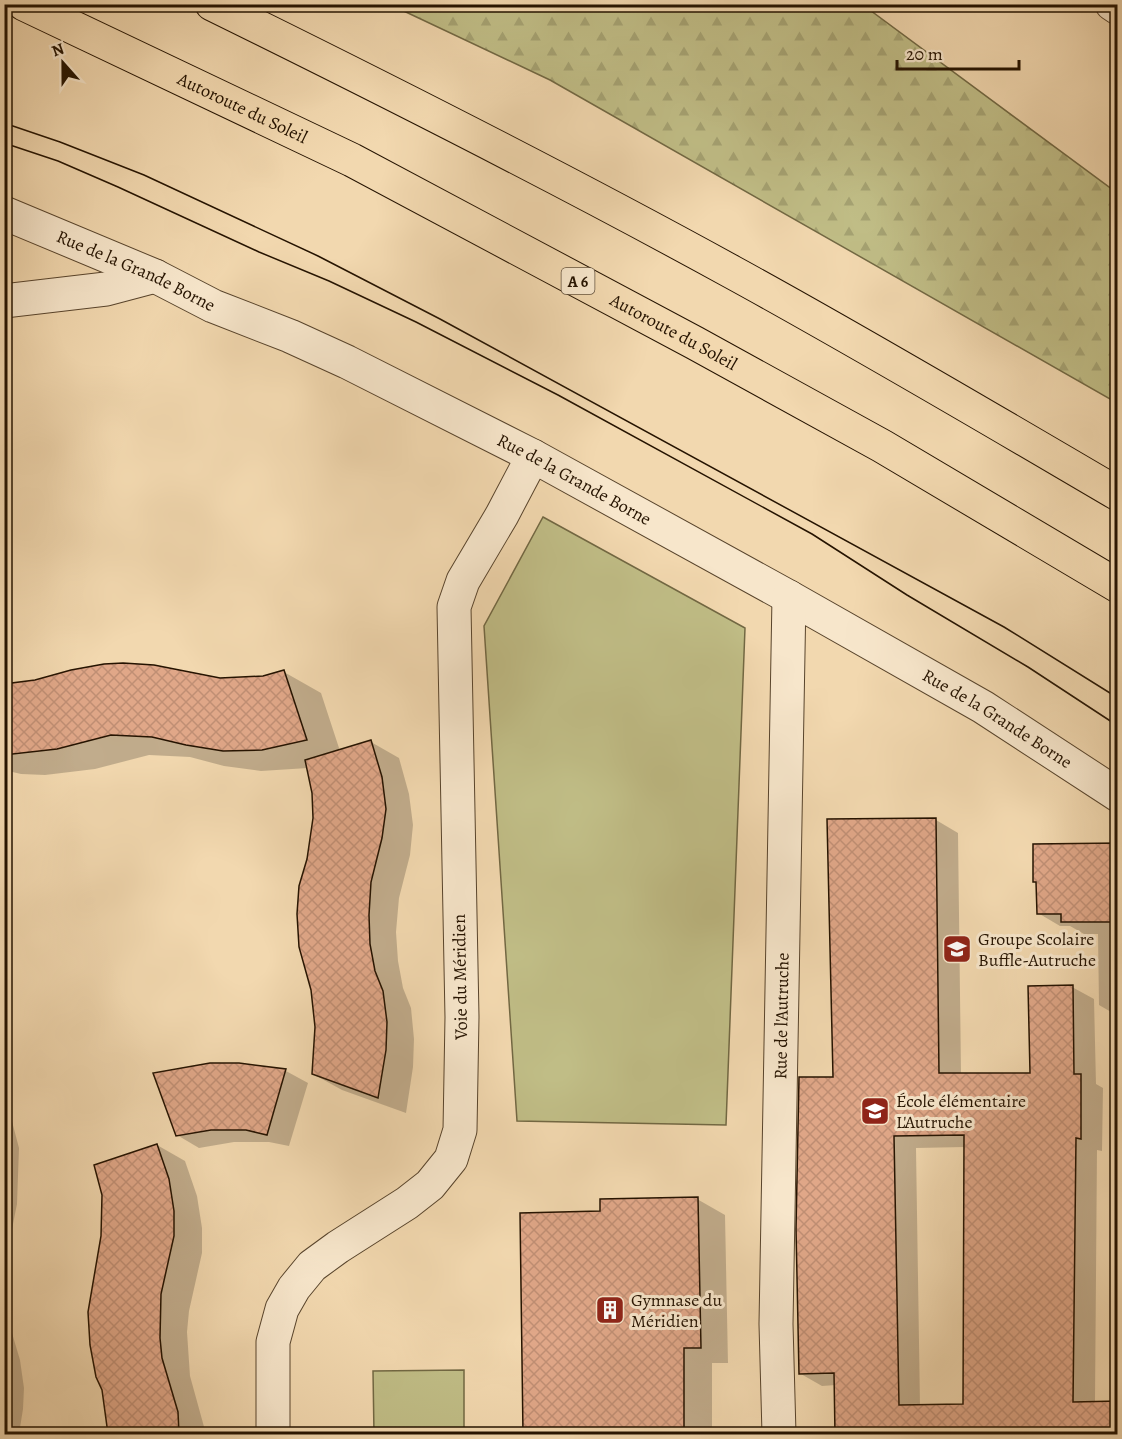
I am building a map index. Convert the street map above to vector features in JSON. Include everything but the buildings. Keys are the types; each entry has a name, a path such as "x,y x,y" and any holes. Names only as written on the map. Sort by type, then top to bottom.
{"highway":[{"name":"Autoroute du Soleil","path":"24,4 352,160 685,337 882,446 1118,586"},
{"path":"212,4 395,95 732,272 900,366 1118,495"}],"street":[{"path":"1112,4 1118,8"},
{"name":"Rue de la Grande Borne","path":"4,213 154,276 213,306 290,336 347,362 532,456 789,597 982,707 1118,795"},
{"path":"4,301 106,289 154,276"},
{"name":"Voie du Méridien","path":"273,1434 273,1342 282,1309 294,1288 312,1266 407,1203 430,1185 451,1159 460,1130 462,1017 454,607 463,581 502,515 532,456"},
{"name":"Rue de l'Autruche","path":"779,1434 776,1324 789,597"}],"green space":[{"path":"391,5 863,5 1117,193 1117,403 550,80"},
{"path":"543,517 745,628 726,1125 517,1121 484,626"},
{"path":"464,1370 464,1434 374,1434 373,1371"}],"tram line":[{"path":"4,123 144,175 318,256 440,319 1004,627 1118,698"},
{"path":"4,143 58,161 259,252 329,281 416,322 558,395 812,534 907,595 1028,667 1118,726"}],"place":[{"name":"Groupe Scolaire Buffle-Autruche","path":"957,949"},
{"name":"École élémentaire L'Autruche","path":"875,1111"},
{"name":"Gymnase du Méridien","path":"610,1310"}]}
